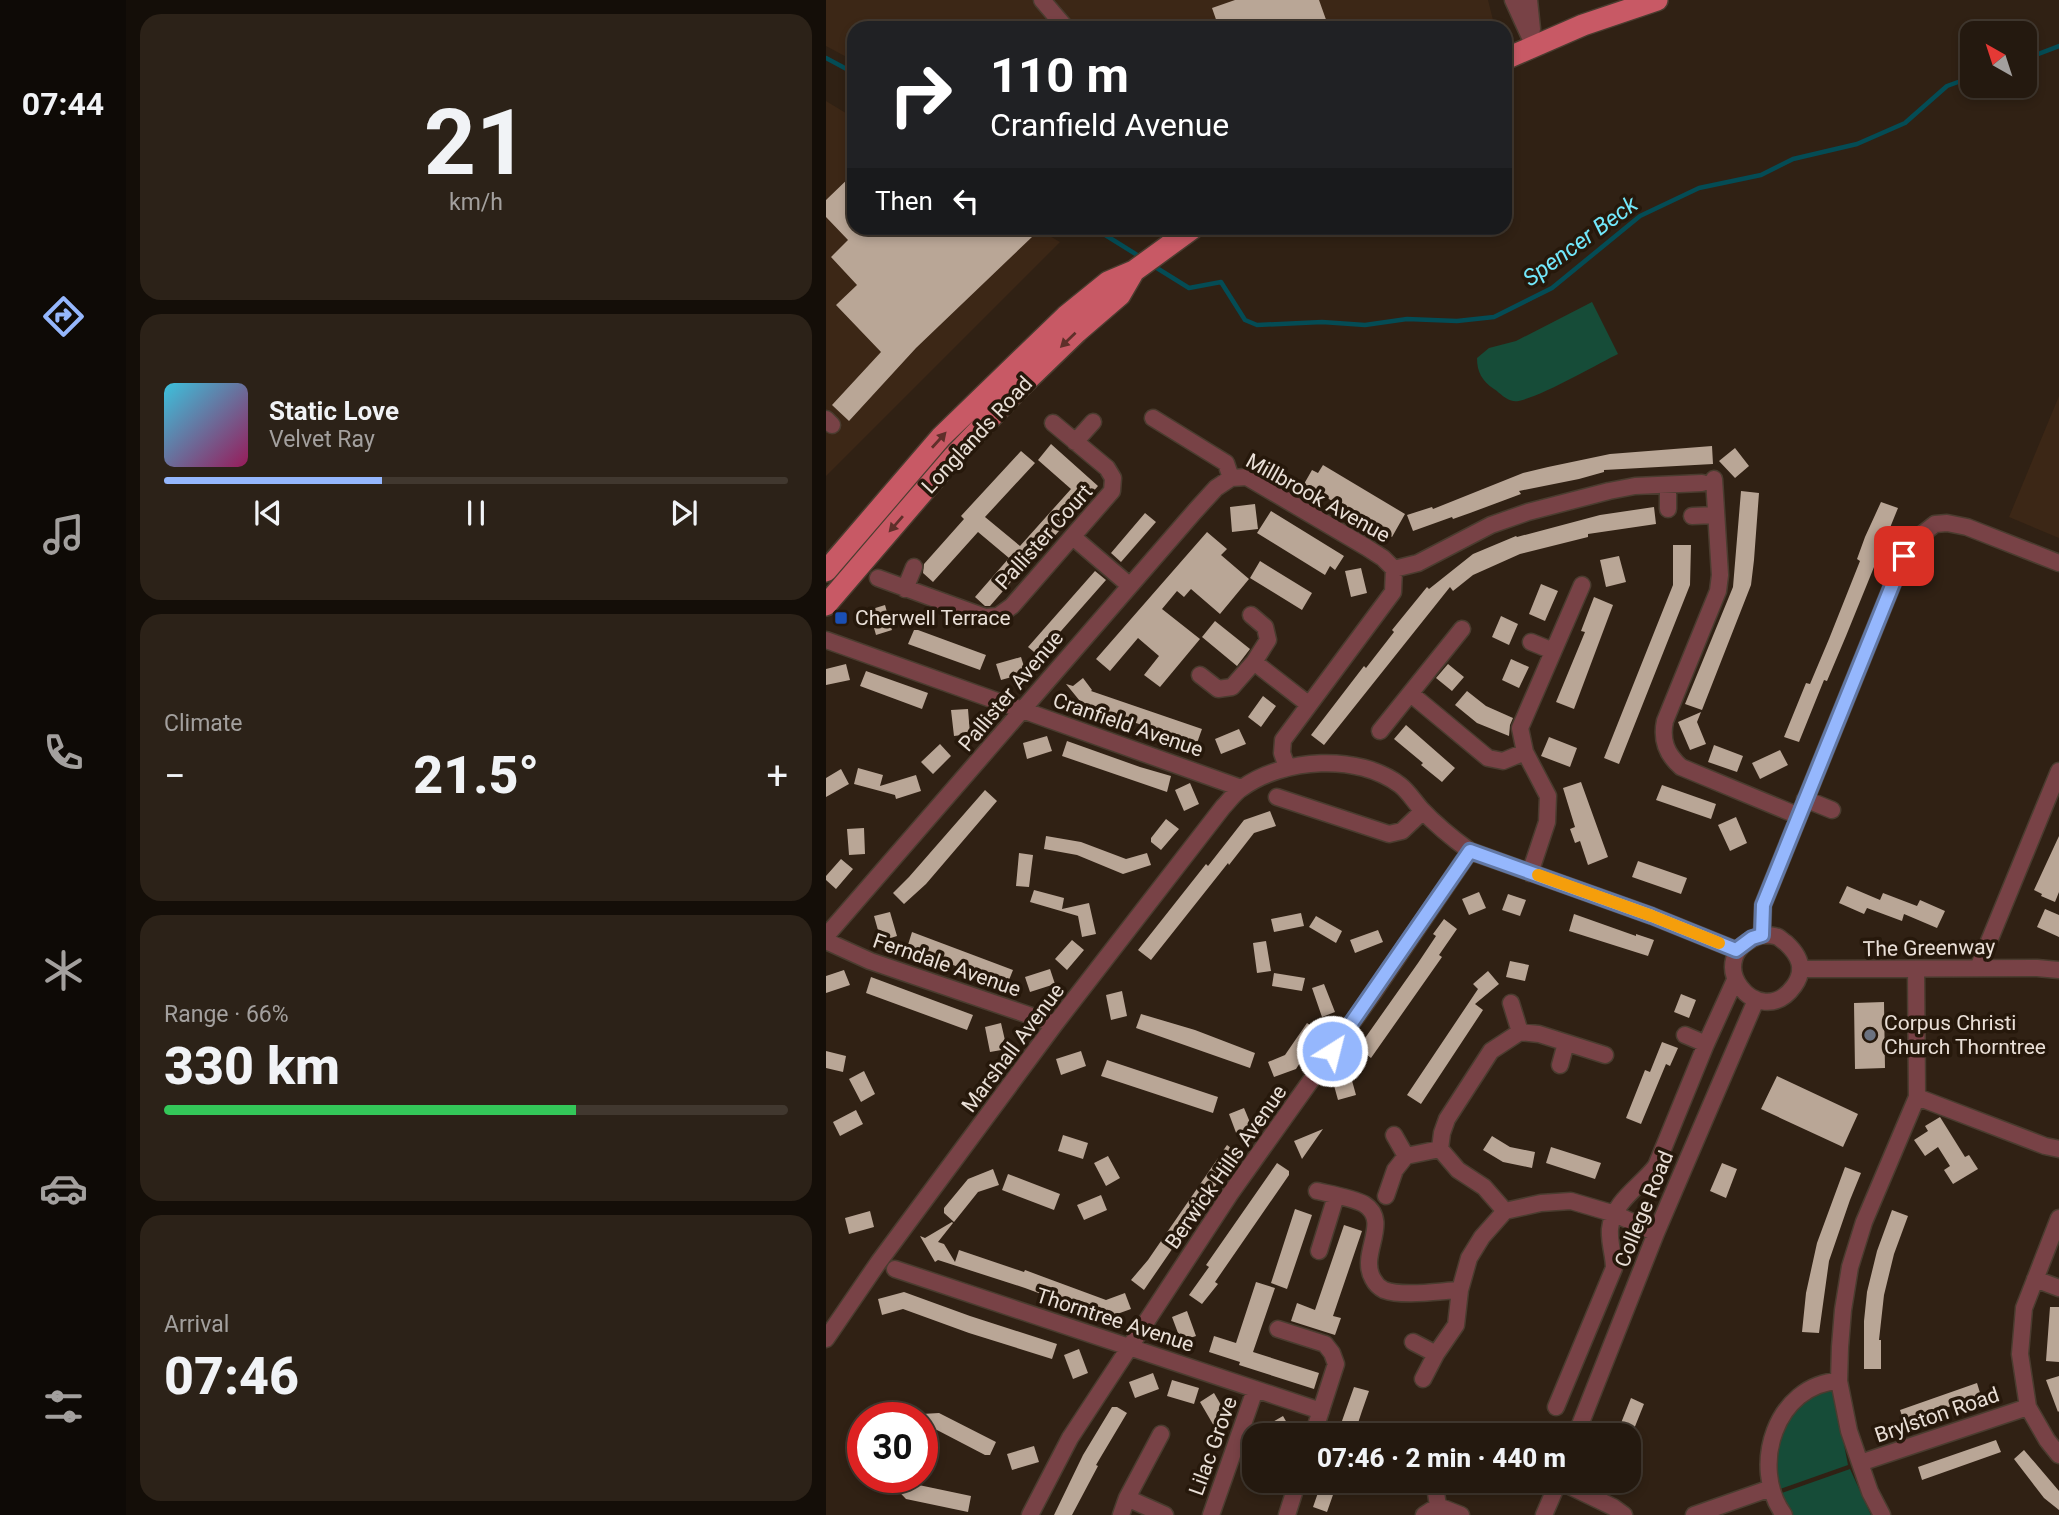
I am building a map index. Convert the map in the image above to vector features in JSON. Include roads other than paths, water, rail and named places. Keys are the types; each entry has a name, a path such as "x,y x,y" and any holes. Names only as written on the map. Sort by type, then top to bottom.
{"main road":[{"path":"1512,56 1583,25 1657,0"},
{"path":"1137,269 1183,235"},
{"name":"Longlands Road","path":"826,571 941,437 1006,372 1066,316 1108,282 1137,269"},
{"name":"Longlands Road","path":"826,605 953,457 1038,369 1120,295 1137,269"}],"street":[{"path":"1042,0 1060,21"},
{"path":"1513,0 1534,46"},
{"path":"1529,0 1534,46"},
{"name":"Millbrook Avenue","path":"1153,418 1226,463 1231,478 1247,477 1366,547 1394,569"},
{"path":"1075,442 1093,422"},
{"name":"Pallister Court","path":"878,578 985,617 998,616 1012,606 1112,491 1113,478 1107,468 1053,423"},
{"name":"Pallister Avenue","path":"826,938 1129,585 1216,488 1231,478"},
{"path":"1287,767 1282,753 1283,740 1393,592 1394,569 1418,563 1491,525 1528,512 1635,486 1668,486 1708,481 1716,515 1720,575 1718,591 1665,721 1662,733 1665,745 1670,757 1681,767 1799,816"},
{"path":"1668,486 1668,509"},
{"path":"1692,516 1716,515"},
{"path":"1762,935 1763,905 1904,556 1916,538 1935,524 1957,524 2059,563"},
{"path":"1073,537 1129,585"},
{"path":"905,589 914,567"},
{"path":"1530,873 1547,822 1548,796 1525,752 1520,728 1582,585"},
{"path":"1200,675 1218,689 1232,687 1254,662 1268,640 1265,627 1251,615"},
{"path":"1380,731 1462,629"},
{"name":"Cranfield Avenue","path":"826,640 1241,788"},
{"path":"1531,642 1553,651"},
{"path":"1254,662 1308,704"},
{"path":"1411,694 1488,758 1503,761 1525,752"},
{"path":"1241,788 1287,767 1329,762 1369,769 1400,785 1449,836 1470,851 1652,916 1736,950"},
{"path":"1978,968 2059,771"},
{"name":"Marshall Avenue","path":"826,1339 878,1263 1055,1024 1223,807 1241,788"},
{"path":"1277,797 1390,834 1402,831 1423,811"},
{"path":"1805,799 1832,810"},
{"name":"Berwick Hills Avenue","path":"1030,1515 1070,1438 1129,1346 1230,1194 1367,1003 1470,851"},
{"path":"1762,935 1779,937 1797,953 1800,969 1798,981 1788,994 1770,1002 1756,1000 1731,986 1736,950 1752,938 1762,935"},
{"name":"Ferndale Avenue","path":"826,938 870,961 1055,1024"},
{"name":"The Greenway","path":"1800,969 2059,970"},
{"path":"1882,1515 1870,1492 1849,1431 1839,1381 1843,1310 1850,1267 1864,1222 1917,1097 1916,969"},
{"name":"College Road","path":"1556,1407 1614,1268 1610,1226 1620,1204 1646,1180 1656,1166 1731,986"},
{"name":"College Road","path":"1581,1423 1656,1233 1756,1000"},
{"path":"1511,1003 1520,1032"},
{"path":"1505,1211 1483,1187 1458,1170 1440,1149 1447,1119 1491,1051 1520,1032 1539,1034 1605,1055"},
{"path":"1685,1035 1706,1044"},
{"path":"1560,1065 1566,1043"},
{"path":"1917,1097 2059,1149"},
{"path":"1394,1135 1406,1156"},
{"path":"1386,1196 1395,1170 1406,1156 1440,1149"},
{"path":"1317,1191 1364,1205 1373,1214 1377,1225 1367,1260 1368,1270 1373,1281 1383,1290 1401,1293 1460,1290"},
{"path":"1319,1251 1336,1196"},
{"path":"1423,1379 1456,1325 1460,1290 1469,1258 1482,1237 1505,1211 1541,1203 1571,1201 1615,1214 1656,1233"},
{"path":"2059,1218 2024,1308 2020,1354 2028,1407 2059,1455"},
{"name":"Thorntree Avenue","path":"895,1269 1321,1411"},
{"path":"2035,1279 2059,1288"},
{"path":"1278,1329 1325,1344 1332,1353 1336,1364 1317,1423"},
{"path":"1413,1342 1436,1354"},
{"path":"1784,1515 1771,1488 1769,1471 1769,1448 1774,1430 1800,1395 1825,1382 1839,1381"},
{"name":"Lilac Grove","path":"1211,1515 1255,1390"},
{"name":"Brylston Road","path":"1860,1463 2028,1407"},
{"path":"1121,1515 1127,1498 1161,1434"},
{"path":"1694,1515 1771,1488"},
{"path":"1287,1515 1294,1493"},
{"path":"1544,1515 1554,1493"},
{"path":"1584,1493 1624,1515"},
{"path":"1127,1498 1165,1515"},
{"path":"1431,1510 1461,1515"}],"waterway":[{"name":"Spencer Beck","path":"2037,54 2059,46"},
{"name":"Spencer Beck","path":"826,58 847,69"},
{"name":"Spencer Beck","path":"1152,265 1189,288 1221,282 1245,320 1257,325 1322,322 1365,325 1407,319 1457,321 1494,317 1552,288 1640,216 1699,188 1761,175 1793,159 1857,144 1905,123 1947,86 1960,81"},
{"name":"Spencer Beck","path":"1105,235 1142,258"}],"place":[{"name":"Cherwell Terrace","path":"841,618"},
{"name":"Corpus Christi Church Thorntree","path":"1870,1035"}]}
